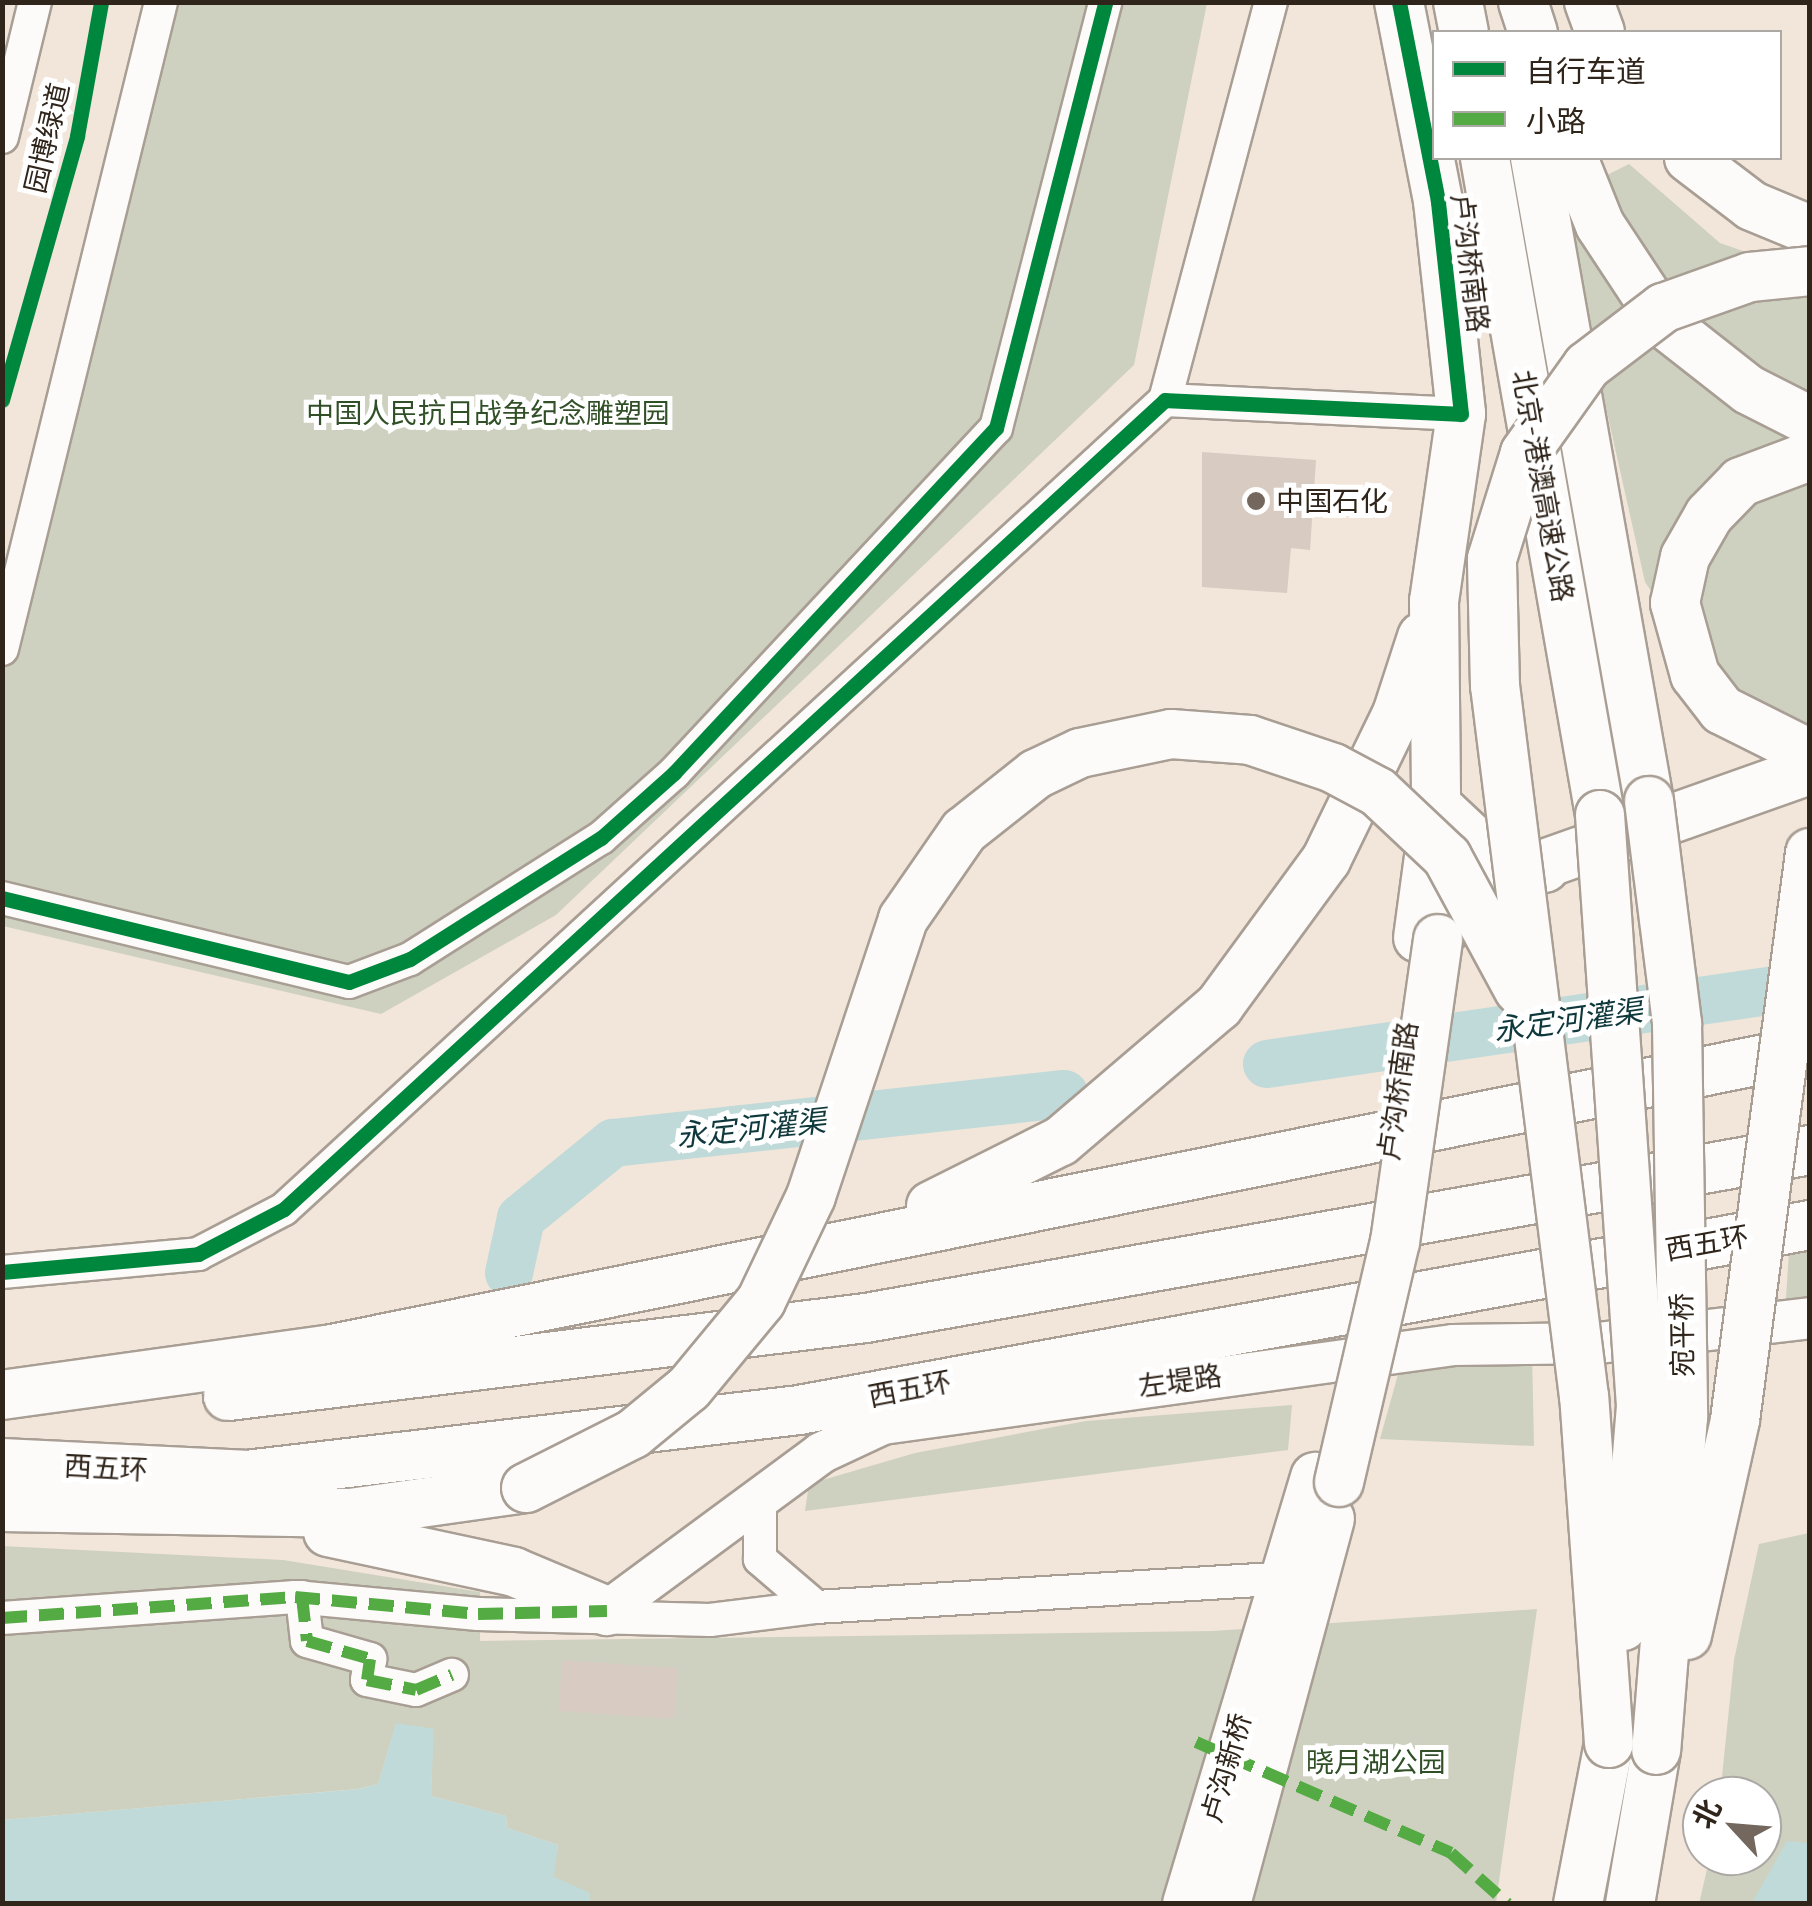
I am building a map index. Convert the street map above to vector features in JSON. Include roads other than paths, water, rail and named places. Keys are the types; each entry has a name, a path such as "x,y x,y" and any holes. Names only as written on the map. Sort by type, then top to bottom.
{"highway":[{"name":"卢沟桥南路","path":"1283,1636 1395,1242 1428,939 1436,805 1434,601 1462,414 1438,201 1399,2"},
{"path":"1458,2 1464,30"},
{"path":"1508,2 1513,30"},
{"path":"1523,2 1531,30"},
{"path":"1589,2 1599,30"},
{"name":"北京-港澳高速公路","path":"1486,160 1600,815"},
{"name":"北京-港澳高速公路","path":"1535,160 1649,801"},
{"path":"1574,160 1600,225 1666,325 1750,390 1810,421"},
{"path":"1693,160 1752,206 1810,230"},
{"path":"1578,1904 1609,1744 1584,1397 1490,614 1506,500 1554,403 1622,334 1703,291 1810,271"},
{"path":"1810,456 1741,482 1710,515 1686,557 1676,603 1695,675 1722,710 1810,754"},
{"path":"840,1244 1061,1141 1219,1006 1276,939 1335,842 1397,714 1434,601"},
{"path":"2,1507 236,1514 410,1510 526,1488 633,1434 727,1347 790,1248 879,973 920,890 998,798 1080,753 1171,734 1250,740 1378,792 1446,857 1538,1030"},
{"name":"卢沟桥南路","path":"1428,939 1462,903 1492,882 1549,869 1810,770"},
{"name":"宛平桥","path":"1649,801 1677,1023 1683,1417 1656,1750"},
{"path":"1436,805 1485,851 1549,869"},
{"name":"宛平桥","path":"1600,815 1641,1406 1609,1744"},
{"path":"1791,1140 1810,853"},
{"path":"1630,1904 1656,1750 1735,1420 1791,1140 1810,1022"},
{"path":"2,1398 327,1350 1810,1050"},
{"path":"2,1398 231,1396 866,1318 1791,1140"},
{"name":"西五环","path":"2,1462 246,1475 800,1410 1810,1226"},
{"path":"236,1514 453,1556 607,1611"},
{"name":"卢沟新桥","path":"1188,1904 1283,1636"},
{"name":"卢沟新桥","path":"1226,1904 1283,1636"}],"main road":[{"name":"左堤路","path":"607,1611 760,1496 883,1424 955,1410 1453,1344 1598,1343 1810,1318"}],"street":[{"path":"2,137 36,2"},
{"path":"2,649 161,2"},
{"path":"2,898 349,982 410,959 601,838 836,605 996,428 1105,2"},
{"path":"2,1272 198,1254 284,1209 1165,400 1271,2"},
{"path":"1165,400 1462,414"},
{"path":"760,1496 760,1559 816,1607"},
{"path":"2,1618 302,1597 478,1614 607,1611 710,1620 816,1607 1300,1577"},
{"path":"302,1597 307,1641 370,1658 366,1680 416,1690 452,1675"}],"water":[{"path":"396,1723 434,1729 431,1796 506,1816 507,1828 558,1845 554,1877 590,1893 590,1903 3,1903 3,1820 359,1789 378,1784"},
{"path":"1787,1841 1809,1843 1809,1903 1752,1903 1767,1876 1782,1876 1782,1850"}],"waterway":[{"name":"永定河灌渠","path":"1267,1064 1810,985"},
{"name":"永定河灌渠","path":"509,1273 521,1218 613,1143 1064,1094"}],"place":[{"name":"中国石化","path":"1256,501"}],"park label":[{"name":"中国人民抗日战争纪念雕塑园","path":"488,413"},
{"name":"晓月湖公园","path":"1376,1762"}]}
